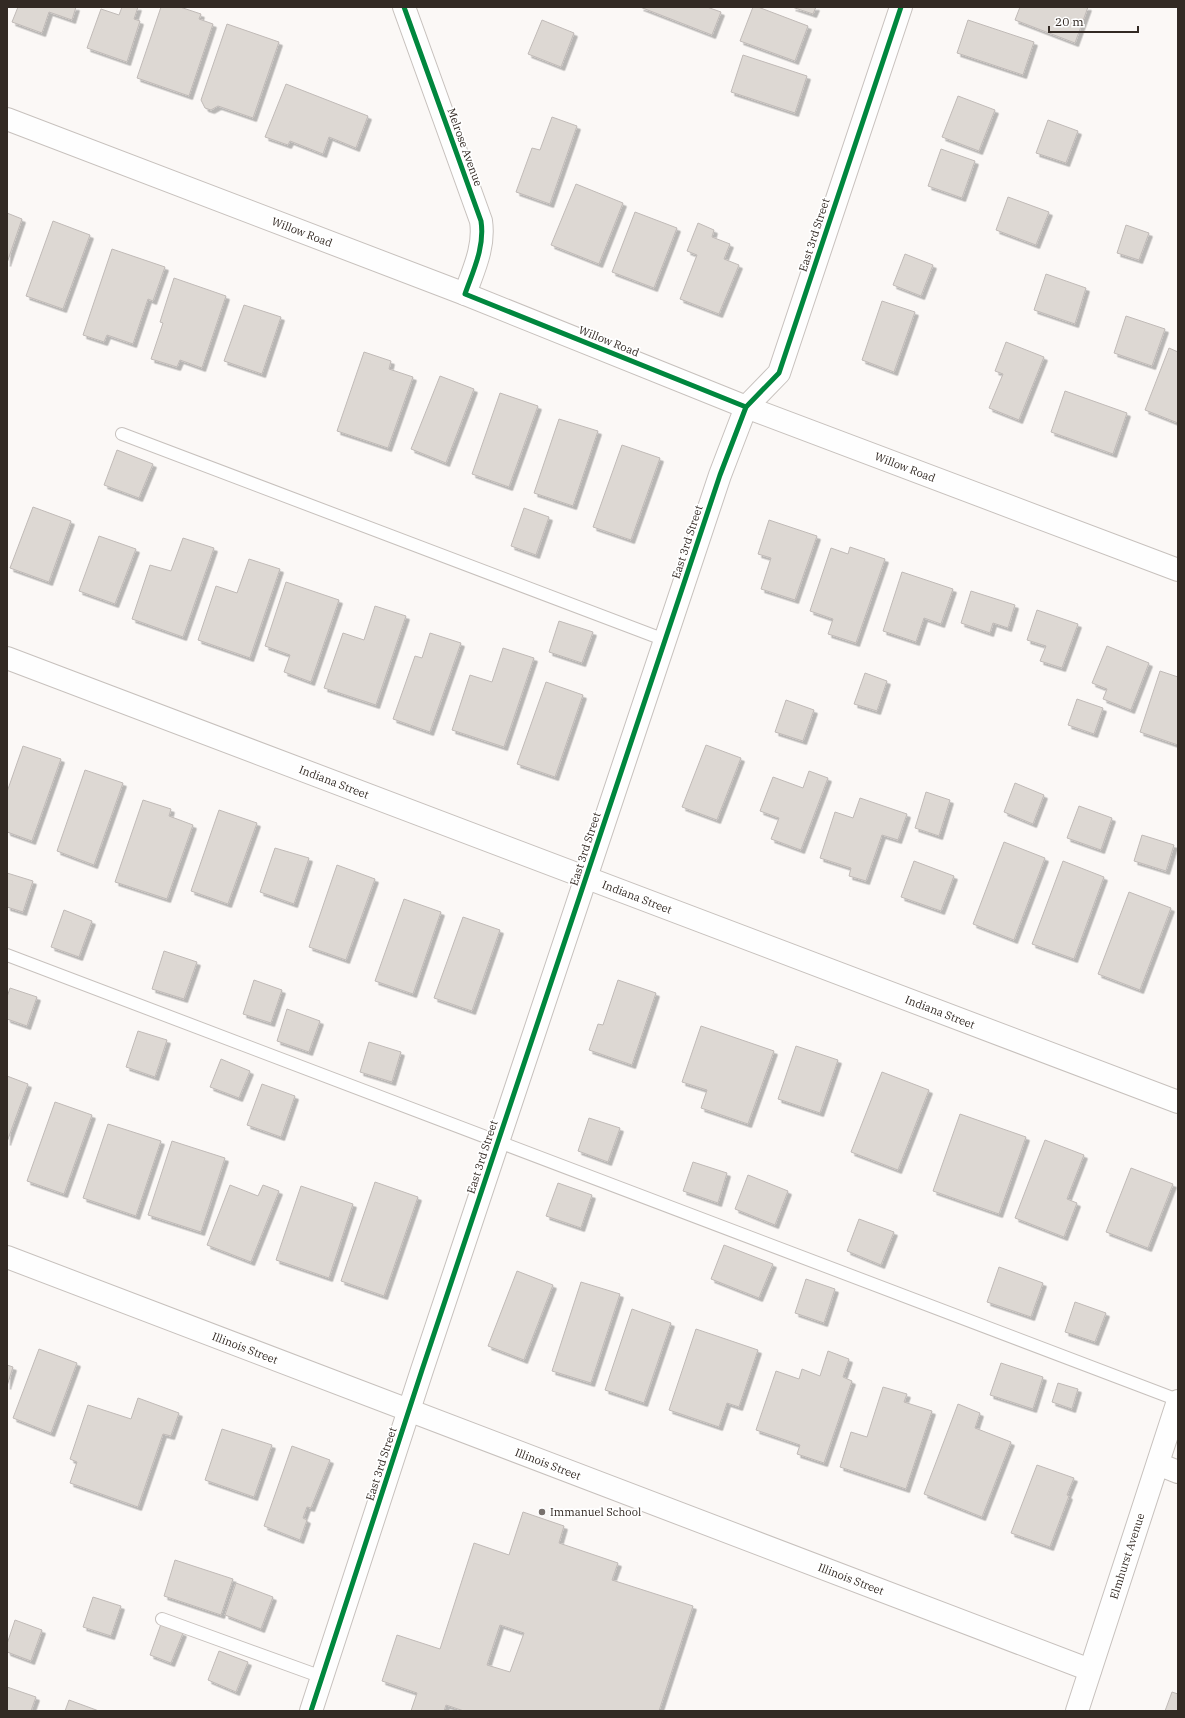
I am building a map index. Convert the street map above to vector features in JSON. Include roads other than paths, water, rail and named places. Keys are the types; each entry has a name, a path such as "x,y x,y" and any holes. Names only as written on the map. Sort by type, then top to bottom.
{"street":[{"name":"Melrose Avenue","path":"404,7 481,221 483,234 480,248 465,294"},
{"name":"East 3rd Street","path":"311,1711 498,1142 720,475 746,407 779,373 901,7"},
{"name":"Willow Road","path":"7,119 465,294 746,407 1178,570"},
{"name":"Indiana Street","path":"7,658 1178,1102"},
{"name":"Illinois Street","path":"7,1257 1090,1670"},
{"name":"Elmhurst Avenue","path":"1077,1711 1178,1400"},
{"path":"1158,1464 1178,1472"}],"lane":[{"path":"122,434 665,640"},
{"path":"7,955 1178,1400"},
{"path":"162,1619 322,1677"}],"place":[{"name":"Immanuel School","path":"542,1512"}]}
